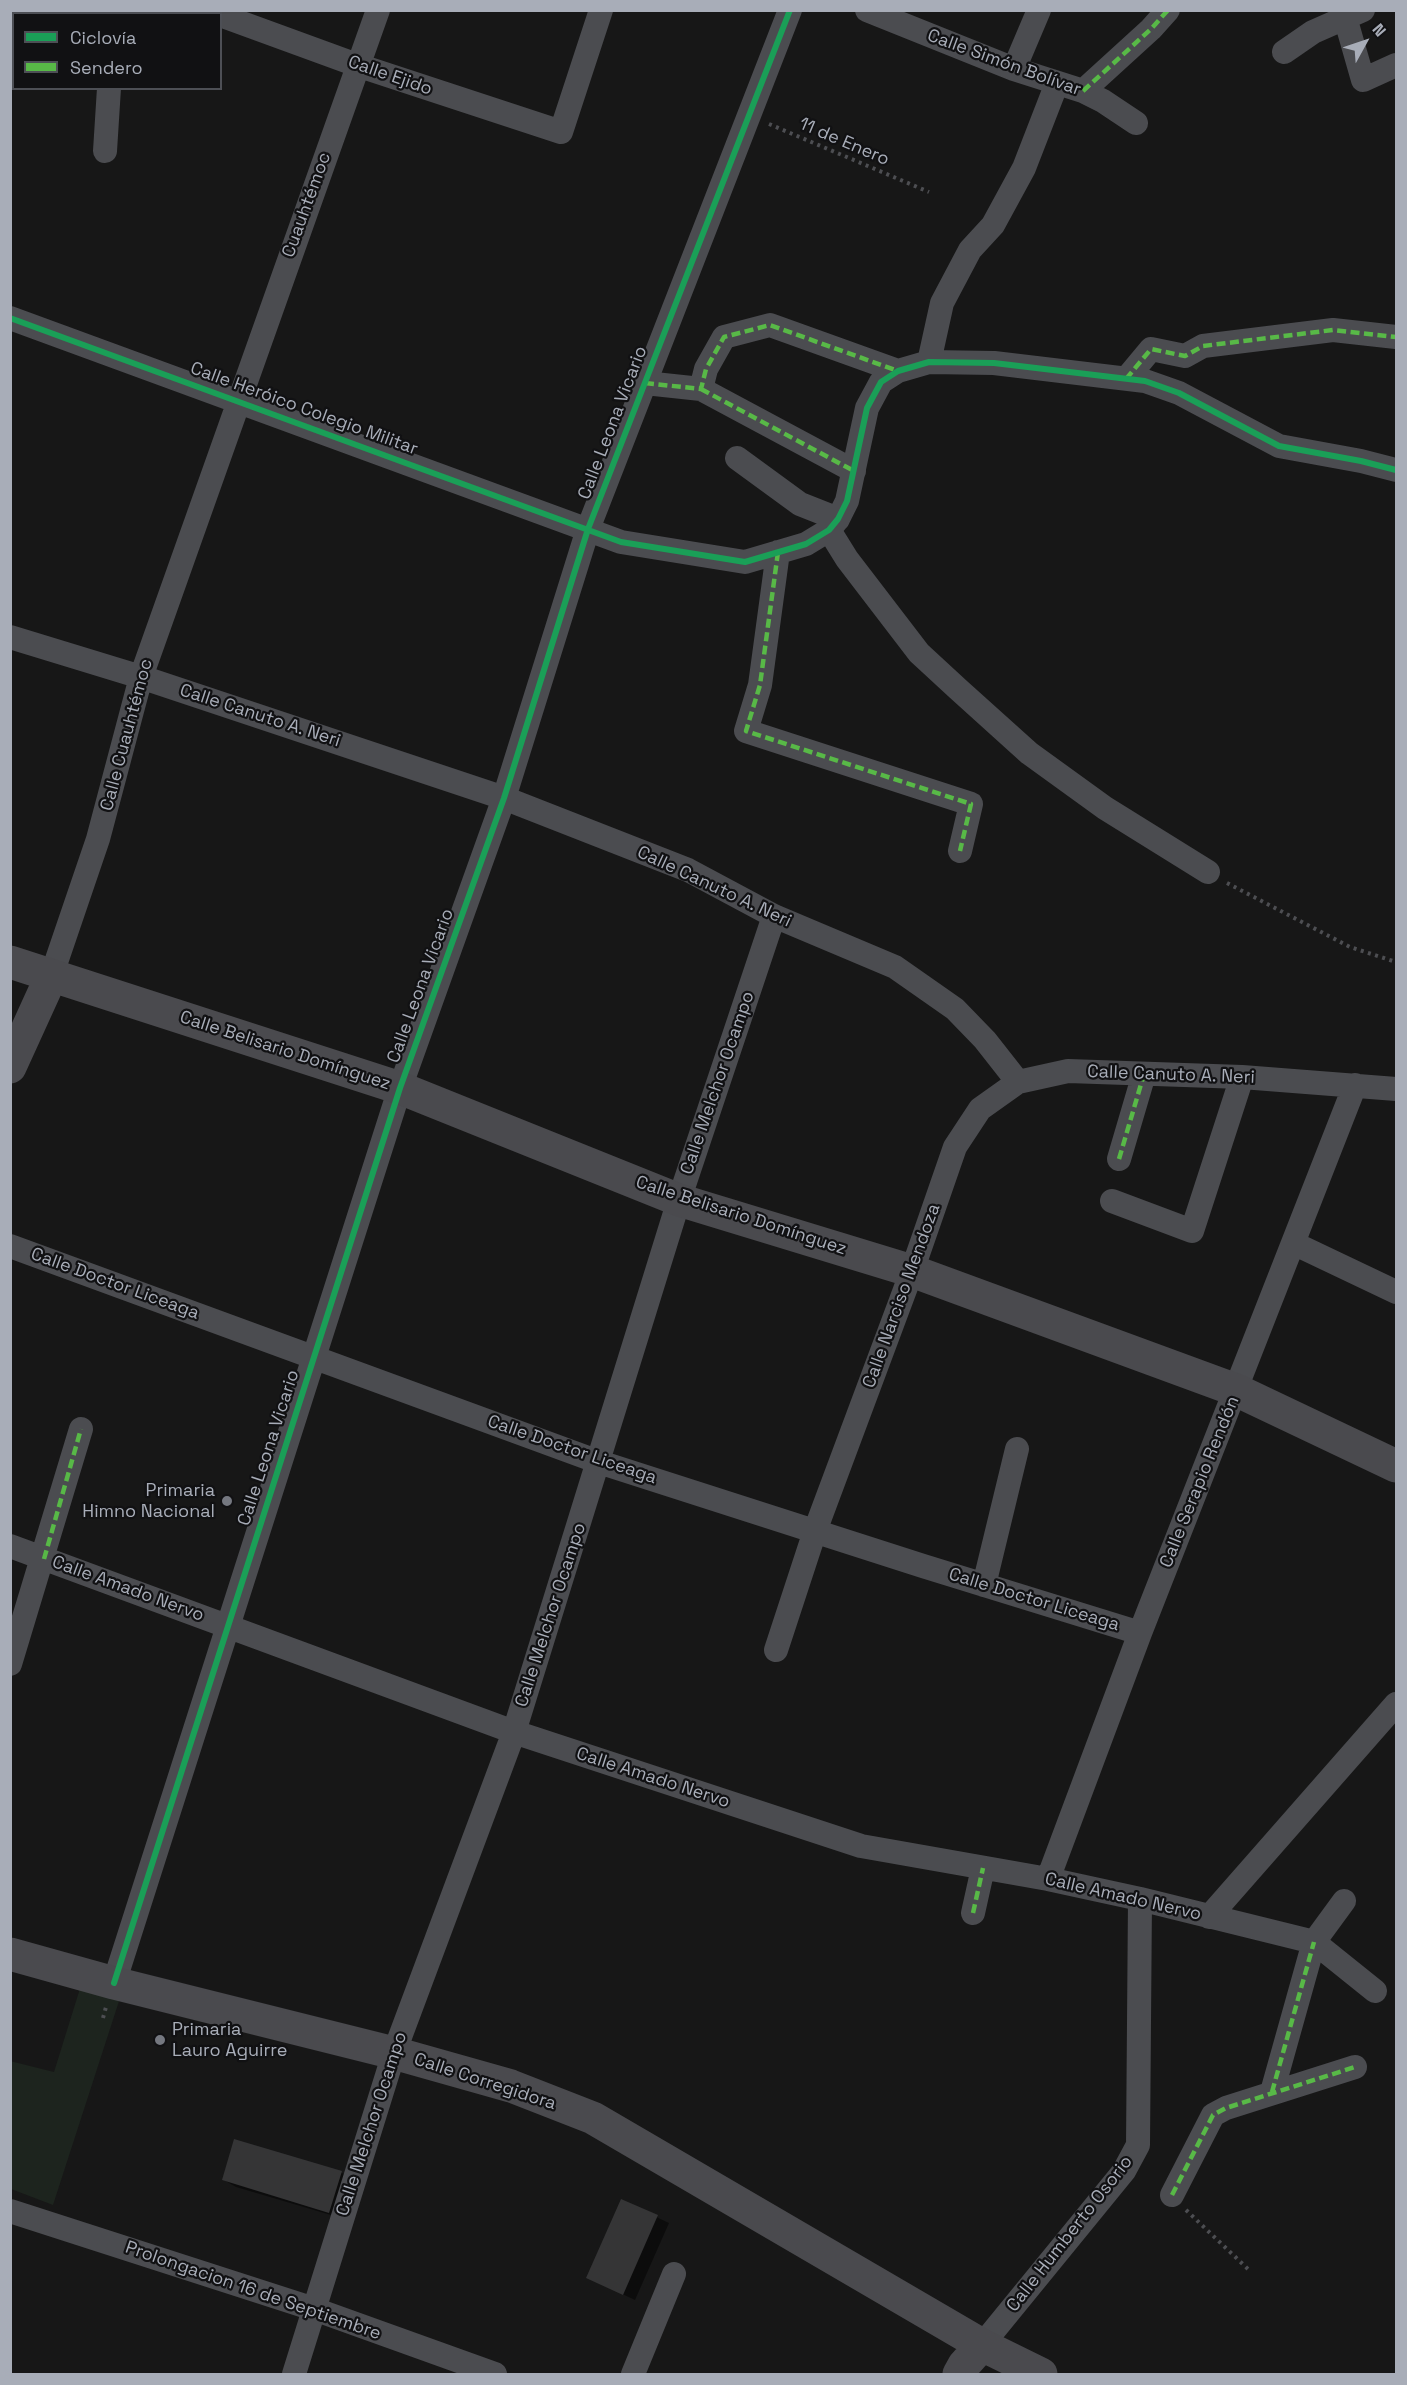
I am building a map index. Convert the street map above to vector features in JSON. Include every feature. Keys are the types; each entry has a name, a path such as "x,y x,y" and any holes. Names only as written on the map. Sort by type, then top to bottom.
{"street":[{"name":"Cuauhtémoc","path":"238,400 378,10"},
{"name":"Calle Ejido","path":"222,15 357,65 561,132 600,10"},
{"name":"Calle Leona Vicario","path":"114,1983 400,1088 504,798 588,530 790,10"},
{"name":"Calle Simón Bolívar","path":"867,10 1014,69 1083,91 1136,123"},
{"path":"1014,69 1039,10"},
{"path":"1083,91 1151,29 1167,10"},
{"path":"1284,52 1313,32 1354,14 1363,80 1396,65"},
{"path":"930,362 942,303 970,250 993,225 1024,168 1057,83"},
{"path":"105,151 109,90"},
{"name":"Calle Heróico Colegio Militar","path":"10,318 621,542 745,562 806,544 834,524"},
{"path":"701,389 706,369 724,337 770,325 898,371"},
{"path":"1126,379 1151,349 1185,356 1203,346 1333,330 1396,337"},
{"path":"834,524 847,501 867,408 881,382 898,371 930,362 994,363 1145,381 1179,393 1279,446 1361,460 1396,470"},
{"path":"645,383 701,389 854,471"},
{"name":"Calle Cuauhtémoc","path":"10,1067 51,977 98,839 141,677 238,400"},
{"path":"737,458 800,504 834,524 847,559 919,653 1029,753 1105,808 1208,872"},
{"path":"778,552 760,685 746,731 971,804 960,851"},
{"name":"Calle Canuto A. Neri","path":"10,637 141,677 504,798 688,870 774,916 895,967 955,1009 985,1040 1018,1082 1068,1071 1242,1077 1396,1089"},
{"name":"Calle Melchor Ocampo","path":"294,2374 394,2053 514,1732 679,1200 774,916"},
{"name":"Calle Belisario Domínguez","path":"10,962 400,1088 679,1200 912,1271 1236,1390 1396,1466"},
{"path":"1119,1159 1144,1074"},
{"path":"1112,1201 1192,1231 1242,1077"},
{"name":"Calle Narciso Mendoza","path":"776,1650 815,1531 912,1271 955,1147 980,1109 1018,1082"},
{"name":"Calle Serapio Rendón","path":"1048,1879 1140,1633 1355,1085"},
{"path":"1293,1244 1396,1292"},
{"name":"Calle Doctor Liceaga","path":"10,1246 599,1462 1140,1633"},
{"path":"10,1664 44,1559 81,1429"},
{"path":"984,1585 1017,1449"},
{"name":"Calle Amado Nervo","path":"10,1546 227,1624 514,1732 861,1846 1048,1879 1314,1942"},
{"path":"1209,1917 1396,1704"},
{"path":"973,1913 983,1868"},
{"name":"Calle Humberto Osorio","path":"982,2344 1124,2170 1138,2145 1140,1899"},
{"path":"1272,2092 1314,1942 1344,1901"},
{"path":"1314,1942 1375,1991"},
{"name":"Calle Corregidora","path":"10,1954 114,1983 394,2053 511,2086 593,2118 982,2344 1041,2374"},
{"path":"1172,2195 1213,2115 1226,2108 1272,2092 1355,2067"},
{"name":"Prolongacion 16 de Septiembre","path":"10,2211 314,2309 495,2374"},
{"path":"633,2374 674,2274"},
{"path":"959,2374 982,2344"}],"path":[{"path":"1208,872 1350,947 1396,962"}],"shaded area":[{"path":"82,1982 121,1995 53,2205 11,2189 10,2061 54,2072"}],"building":[{"path":"234,2139 342,2171 329,2213 222,2180"},
{"path":"621,2199 658,2215 623,2295 586,2278"}],"marked path":[{"path":"1083,91 1151,29 1168,10"},
{"path":"645,383 701,389 706,369 724,337 770,325 898,371"},
{"path":"1126,379 1151,349 1185,356 1203,346 1333,330 1396,337"},
{"path":"701,389 854,471"},
{"path":"778,552 760,685 746,731 971,804 960,851"},
{"path":"1119,1159 1144,1074"},
{"path":"44,1559 81,1429"},
{"path":"973,1913 983,1868"},
{"path":"1272,2092 1314,1942"},
{"path":"1172,2195 1213,2115 1226,2108 1355,2067"}],"cycle path":[{"path":"114,1983 400,1088 504,798 588,529 790,10"},
{"path":"10,318 621,542 745,562 806,544 829,530 838,519 847,501 867,408 881,382 898,371 929,362 994,363 1145,381 1179,393 1279,446 1396,470"}],"place":[{"name":"Primaria Himno Nacional","path":"227,1501"},
{"name":"Primaria Lauro Aguirre","path":"160,2040"}]}
